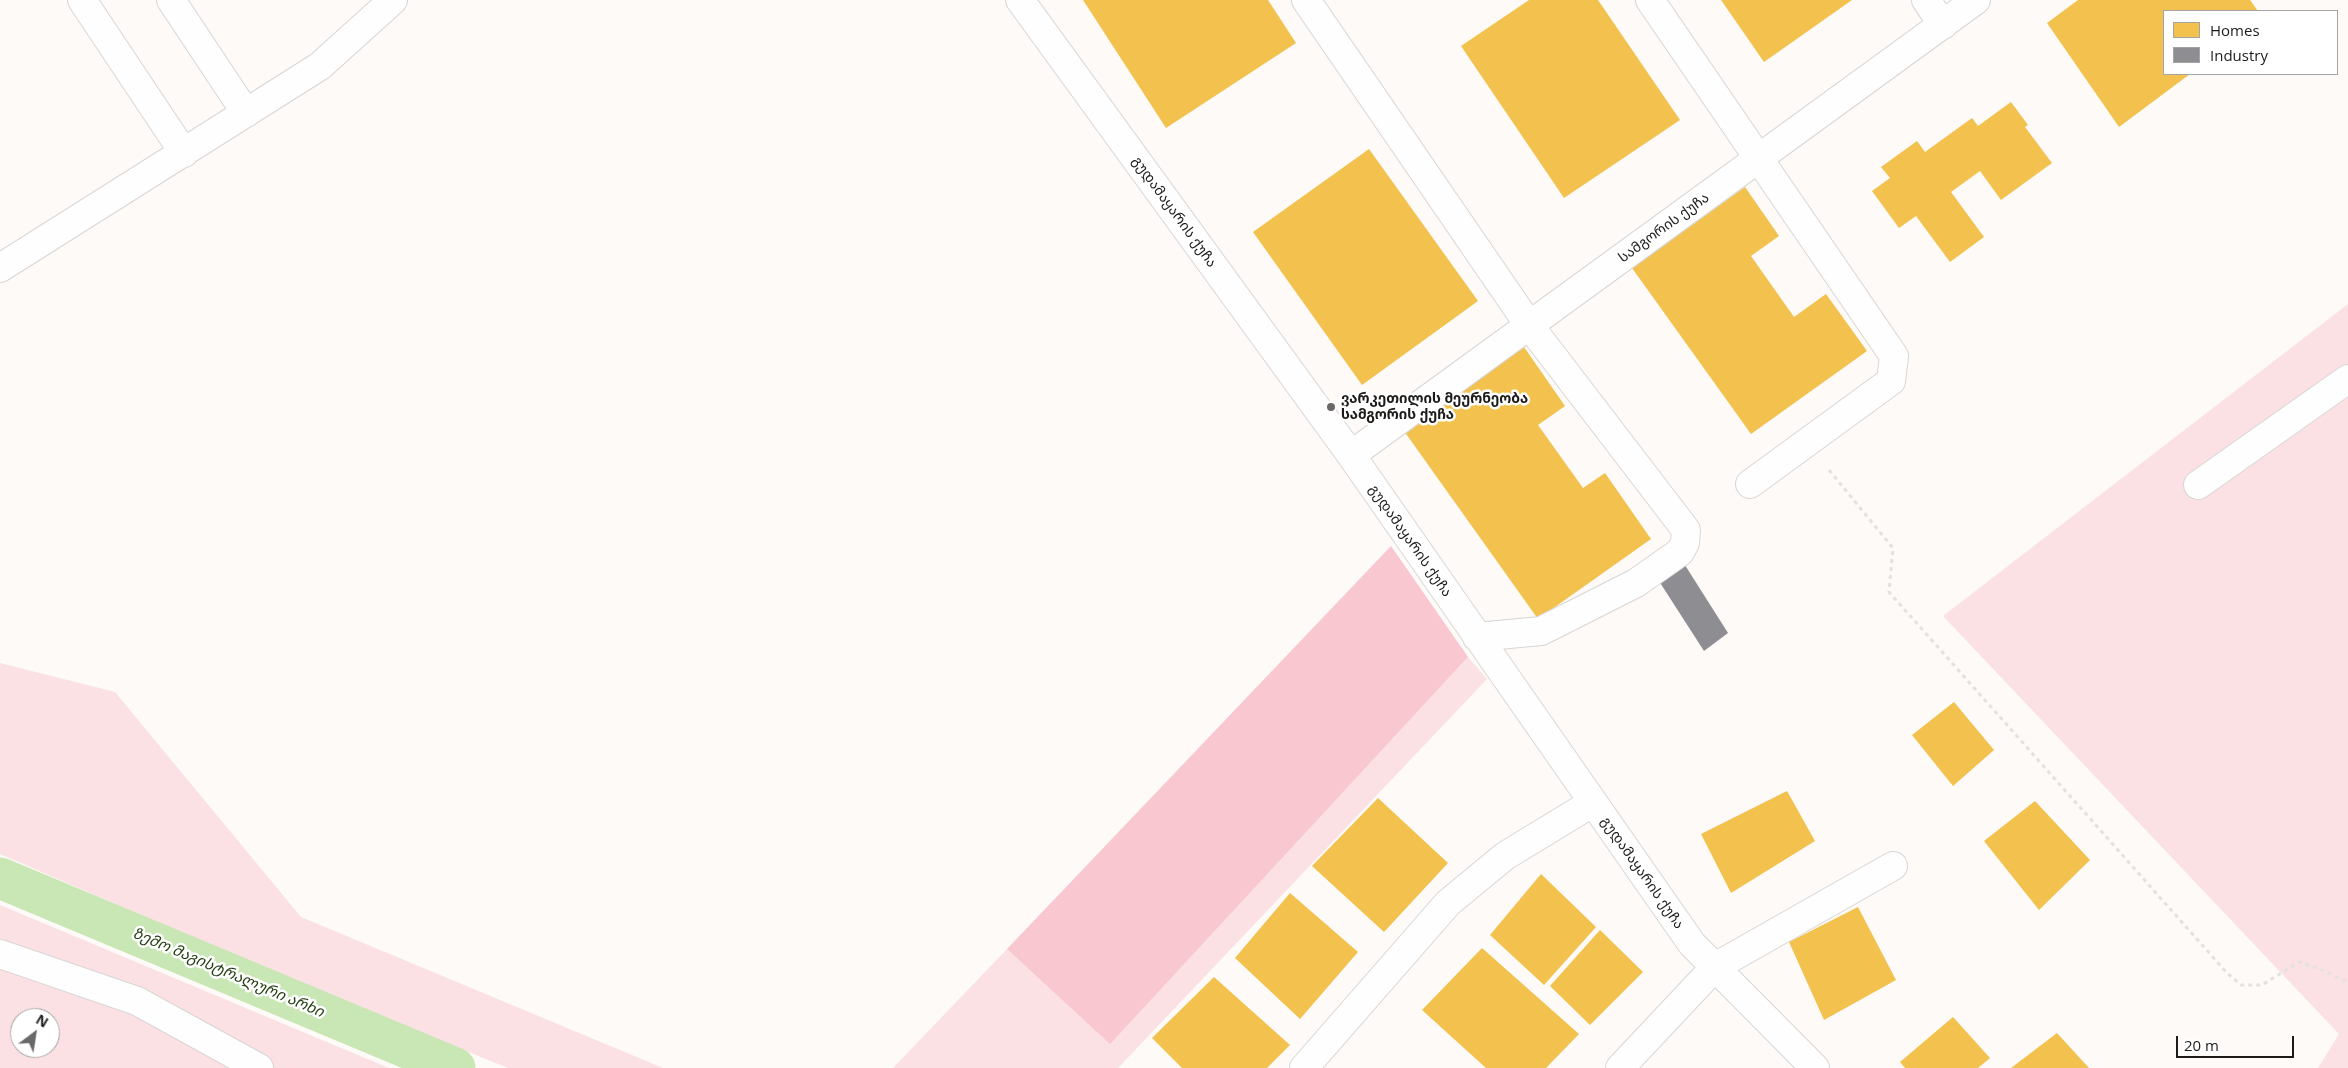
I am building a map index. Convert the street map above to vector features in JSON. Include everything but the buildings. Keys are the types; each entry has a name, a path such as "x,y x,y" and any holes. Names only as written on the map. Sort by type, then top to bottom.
{"street":[{"path":"82,0 184,153"},
{"path":"171,0 246,113"},
{"path":"0,268 320,66 393,0"},
{"name":"გუდამაყარის ქუჩა","path":"1020,0 1351,455 1692,944 1815,1068"},
{"path":"1306,0 1529,325 1686,530 1685,543 1680,552 1636,583 1541,631 1477,637"},
{"path":"1650,0 1894,356 1890,382 1750,484"},
{"path":"1926,0 1943,25"},
{"name":"სამგორის ქუჩა","path":"1351,455 1976,0"},
{"path":"2198,485 2348,379"},
{"path":"1304,1068 1448,903 1505,856 1592,803"},
{"path":"1620,1068 1715,967 1894,866"},
{"path":"0,954 137,1001 259,1068"}],"path":[{"path":"1807,442 1894,548 1889,592 2227,973 2241,985 2262,985 2299,962 2325,971 2348,983"}],"shaded area":[{"path":"2348,304 2348,1068 2318,1068 2339,1034 1943,616"},
{"path":"1391,546 1468,657 1110,1044 1007,949"},
{"path":"1468,657 1487,679 1118,1068 893,1068 1007,949 1110,1043"},
{"path":"0,663 115,692 301,917 663,1068 508,1068 273,972 0,854"},
{"path":"0,905 389,1068 0,1068"}],"waterway":[{"name":"ზემო მაგისტრალური არხი","path":"0,878 455,1068"}],"place":[{"name":"ვარკეთილის მეურნეობა სამგორის ქუჩა","path":"1331,407"}]}
